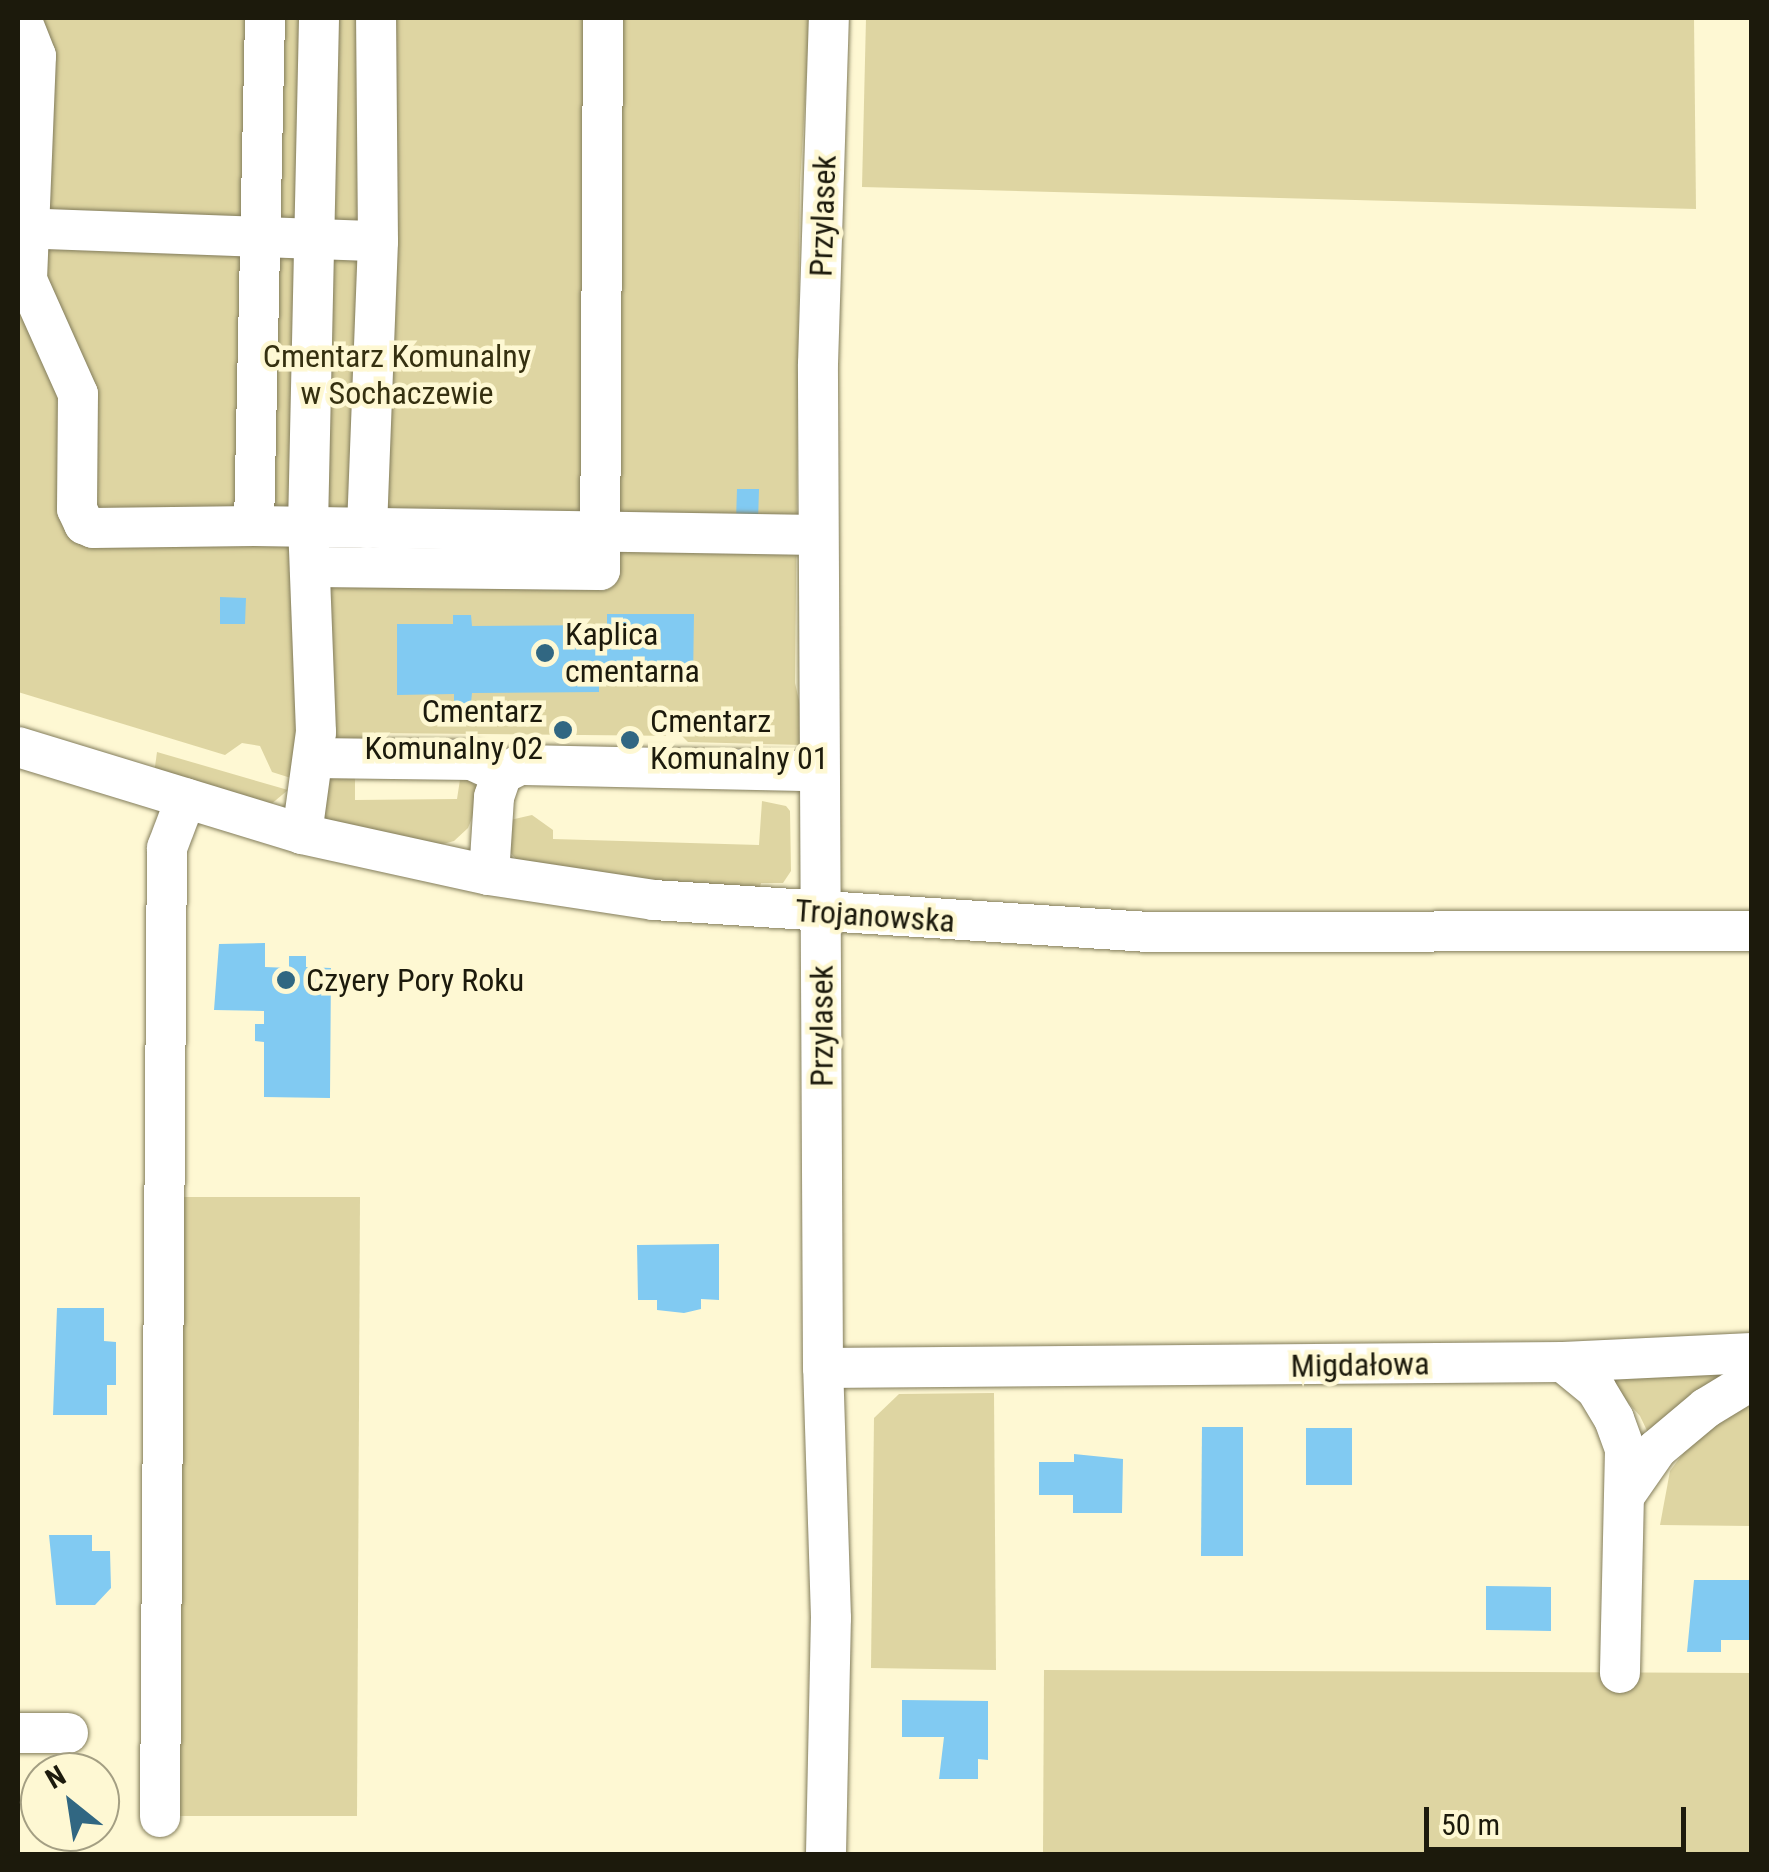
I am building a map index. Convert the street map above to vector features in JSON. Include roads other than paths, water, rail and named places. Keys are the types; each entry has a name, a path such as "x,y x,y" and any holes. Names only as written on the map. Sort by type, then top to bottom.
{"street":[{"path":"20,18 36,56 24,228 27,280 78,394 79,518 93,528 254,526 818,535"},
{"path":"254,526 265,18"},
{"path":"302,834 314,758 308,527 319,18"},
{"path":"367,528 378,241 376,18"},
{"path":"310,567 600,570 603,18"},
{"name":"Przylasek","path":"826,1854 832,1618 823,1368 818,535 828,18"},
{"path":"24,228 378,241"},
{"name":"Trojanowska","path":"18,746 302,834 488,875 654,900 1149,932 1752,931"},
{"path":"314,758 472,760 502,774 532,763 818,772"},
{"path":"488,875 494,797 502,774"},
{"path":"160,1817 166,848 186,798"},
{"name":"Migdałowa","path":"823,1368 1563,1362 1752,1353"},
{"path":"1563,1362 1596,1389 1614,1419 1625,1450 1620,1673"},
{"path":"1625,1495 1657,1449 1706,1408 1752,1380"},
{"path":"18,1733 68,1733"}],"place":[{"name":"Kaplica cmentarna","path":"545,653"},
{"name":"Cmentarz Komunalny 02","path":"563,730"},
{"name":"Cmentarz Komunalny 01","path":"630,740"},
{"name":"Czyery Pory Roku","path":"286,980"}],"park label":[{"name":"Cmentarz Komunalny w Sochaczewie","path":"397,376"}]}
